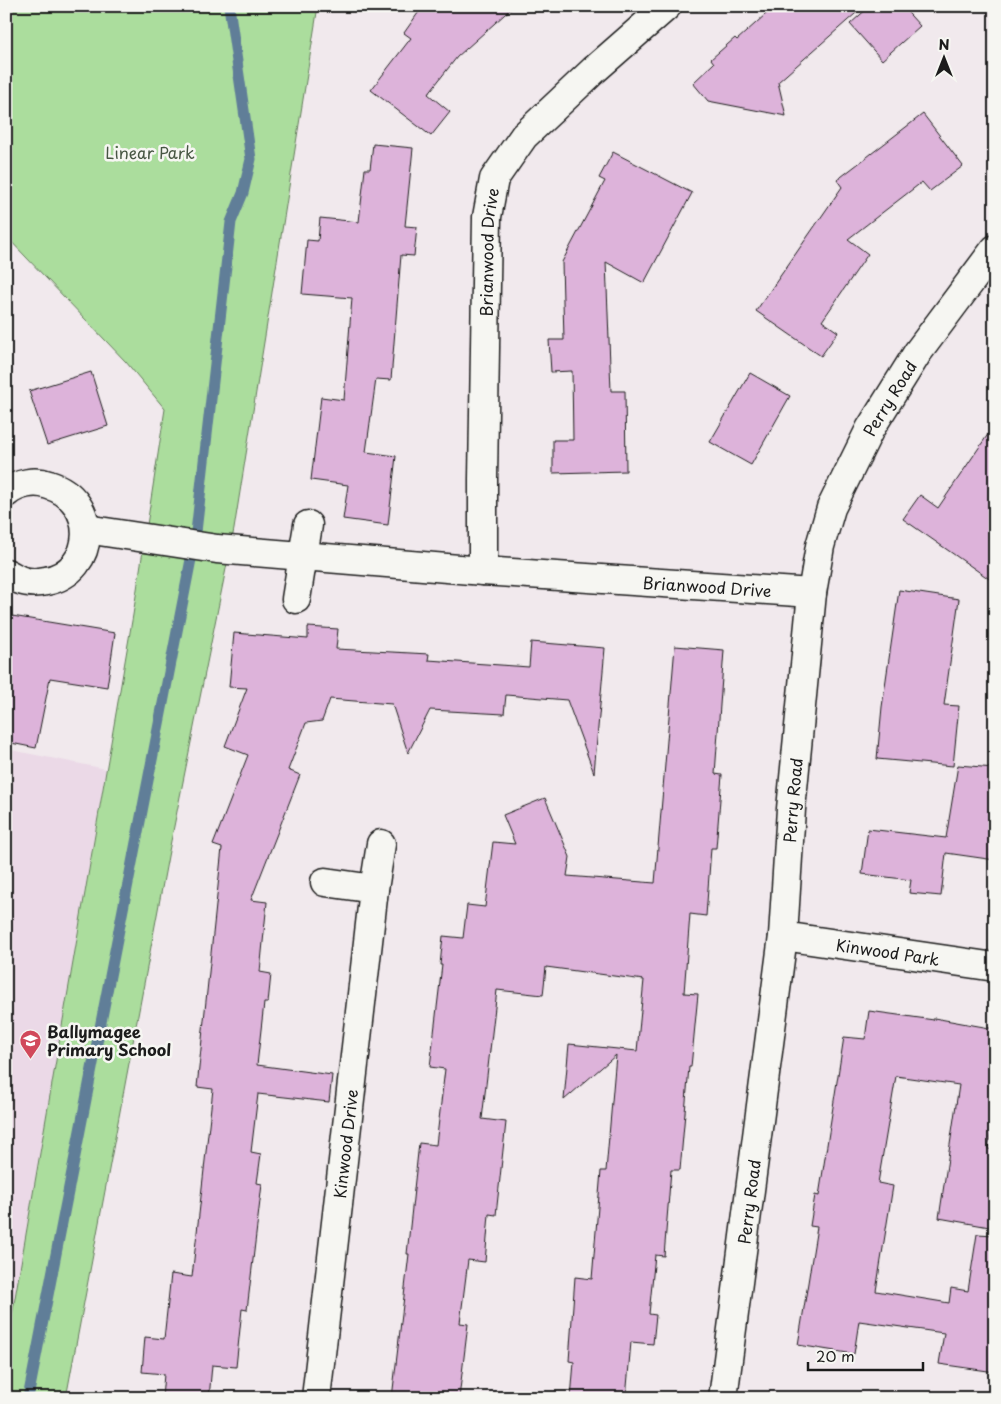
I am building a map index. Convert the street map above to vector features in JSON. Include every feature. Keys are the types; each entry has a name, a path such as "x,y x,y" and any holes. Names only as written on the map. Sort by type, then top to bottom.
{"street":[{"name":"Brianwood Drive","path":"483,571 487,217 494,179 524,136 666,6"},
{"name":"Perry Road","path":"729,1397 782,936 791,809 812,593 820,546 831,508 870,429 918,352 993,254"},
{"path":"6,493 27,483 44,483 60,488 73,499 83,513 86,529 85,546 78,561 67,572 52,580 36,583 20,580 6,573"},
{"path":"296,599 308,525"},
{"name":"Brianwood Drive","path":"86,529 217,549 483,571 812,593"},
{"name":"Kinwood Drive","path":"316,1398 374,889 381,844"},
{"path":"325,882 374,889"},
{"name":"Kinwood Park","path":"782,936 995,967"}],"shaded area":[{"name":"Ballymagee Primary School","path":"6,749 106,769 6,1350"}],"green space":[{"name":"Linear Park","path":"6,6 318,6 234,529 169,851 66,1398 6,1398 6,1350 133,615 165,409 126,362 6,236"}],"building":[{"path":"423,6 514,6 457,57 428,94 450,112 431,136 371,90 411,38 404,33"},
{"path":"775,6 864,6 778,82 786,116 708,101 693,83 714,63 711,59 735,38 737,40"},
{"path":"870,6 902,6 920,26 882,60 850,24"},
{"path":"923,114 963,166 930,191 922,182 848,239 868,254 822,321 838,332 821,356 756,311 842,187 837,180"},
{"path":"373,144 413,148 405,226 417,227 414,256 401,255 391,380 376,379 366,452 396,456 388,525 343,519 348,485 311,480 321,397 344,400 352,298 302,294 307,240 318,241 320,218 359,222 365,169 370,169"},
{"path":"613,152 692,193 644,283 606,262 611,391 625,391 626,471 553,473 553,440 573,440 572,371 551,372 549,340 564,340 562,262 605,181 599,178"},
{"path":"91,372 108,426 47,445 29,391"},
{"path":"750,373 790,396 751,465 710,442"},
{"path":"995,424 995,583 903,519 920,495 938,508"},
{"path":"899,590 959,599 944,705 959,706 953,766 877,759 882,707"},
{"path":"6,615 115,633 107,687 50,678 36,748 6,742"},
{"path":"308,627 338,629 336,649 429,654 428,660 529,667 531,642 605,648 594,773 567,700 506,695 504,714 430,710 408,753 392,704 330,699 322,721 306,723 288,770 300,775 251,900 267,902 260,972 271,974 268,1003 264,1003 257,1065 332,1075 329,1102 258,1094 251,1152 261,1154 257,1183 262,1184 247,1310 242,1309 236,1367 212,1365 209,1398 162,1398 164,1374 142,1372 145,1337 164,1339 171,1274 192,1277 213,1089 197,1087 222,848 213,845 248,755 225,746 247,688 229,687 234,633 308,639"},
{"path":"675,646 724,650 715,774 722,775 716,848 711,848 706,916 690,914 684,993 698,994 691,1067 689,1067 680,1170 671,1170 664,1256 655,1255 649,1314 656,1315 653,1344 631,1342 626,1398 571,1398 574,1362 569,1361 575,1277 592,1279 601,1171 606,1171 616,1055 564,1100 569,1044 637,1051 644,980 546,967 543,995 497,990 482,1119 506,1122 496,1215 489,1214 485,1262 468,1260 460,1323 468,1324 459,1398 392,1398 409,1254 407,1254 419,1143 436,1145 445,1069 430,1067 442,965 440,965 443,936 463,938 467,905 485,907 493,842 515,844 503,815 545,798 570,857 567,876 655,883"},
{"path":"958,765 994,768 989,824 995,824 995,860 946,853 941,896 909,893 911,880 862,874 868,829 946,838"},
{"path":"869,1011 934,1020 934,1018 995,1029 995,1105 988,1149 995,1150 995,1228 939,1218 959,1085 896,1076 878,1183 893,1186 876,1291 949,1303 951,1288 968,1291 977,1234 995,1235 995,1372 939,1364 944,1333 859,1321 854,1354 798,1345 817,1227 810,1226 815,1195 819,1196 844,1037 865,1039"}],"waterway":[{"path":"196,532 231,222 243,193 251,159 229,6"},
{"path":"28,1398 192,554"}],"place":[{"name":"Ballymagee Primary School","path":"31,1059"}]}
